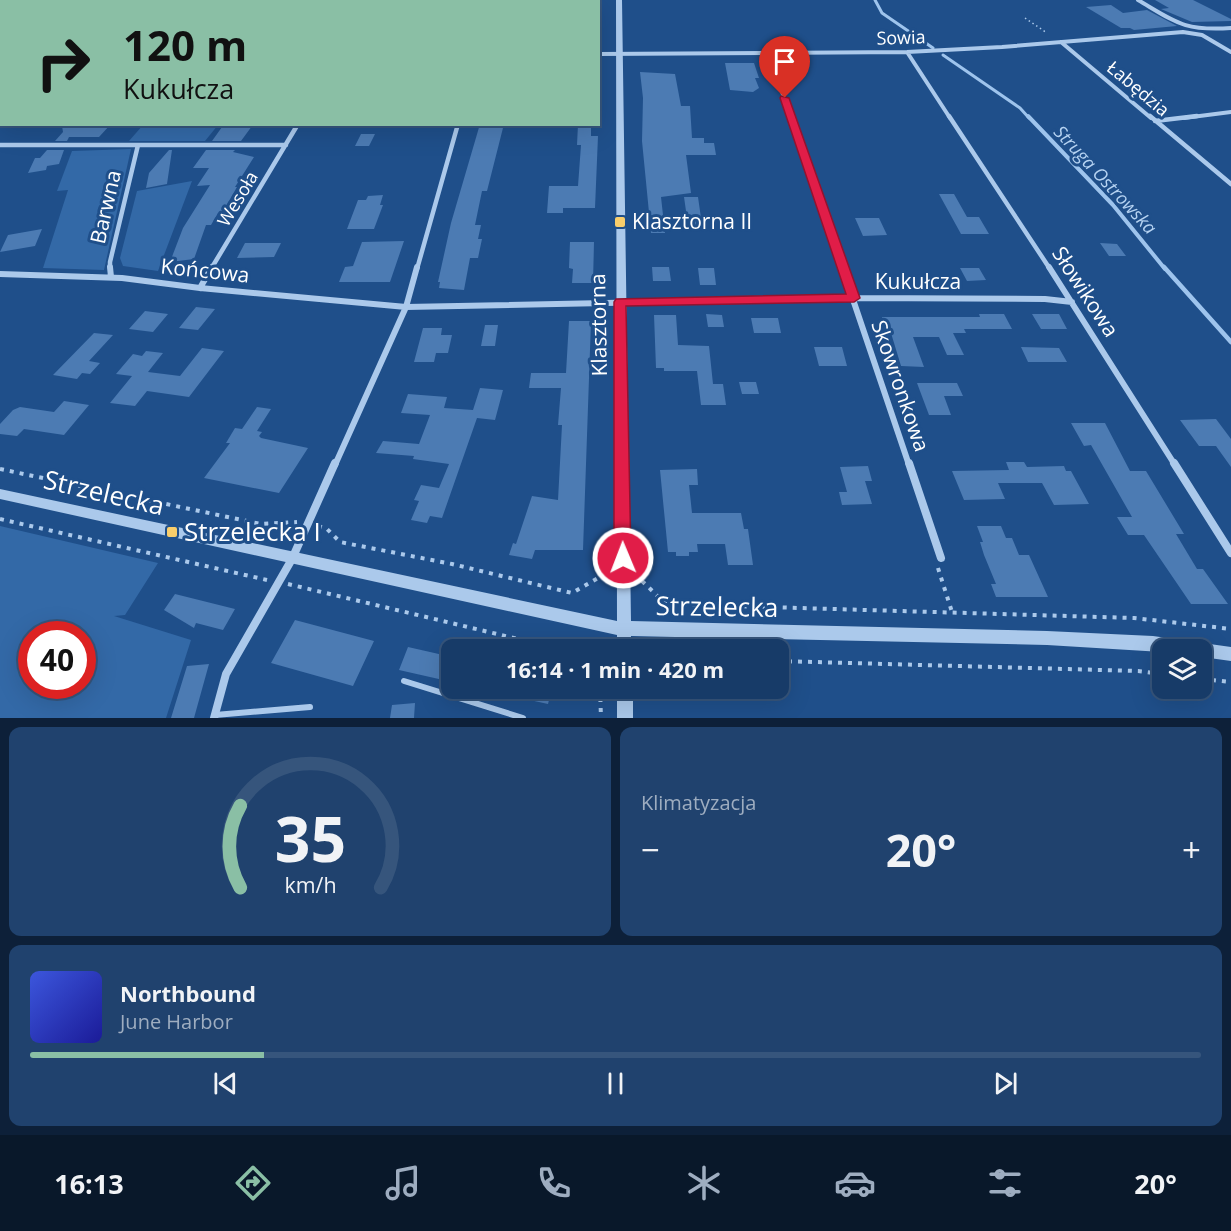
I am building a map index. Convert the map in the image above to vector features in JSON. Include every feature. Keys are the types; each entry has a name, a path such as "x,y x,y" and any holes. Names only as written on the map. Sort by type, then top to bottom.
{"street":[{"name":"Klasztorna","path":"619,0 624,639"},
{"path":"1138,0 1185,27 1202,33 1231,52"},
{"path":"1183,32 1181,29 1185,27"},
{"path":"1202,33 1231,28"},
{"name":"Sowia","path":"600,54 907,52 1183,32 1202,33"},
{"name":"Łabędzia","path":"1061,42 1231,184"},
{"name":"Słowikowa","path":"907,52 1072,302 1231,553"},
{"name":"Skowronkowa","path":"769,53 941,558"},
{"path":"1155,121 1231,112"},
{"name":"Wesoła","path":"200,288 297,126"},
{"path":"215,716 226,674 292,559 406,307 457,126"},
{"path":"0,145 286,145"},
{"name":"Barwna","path":"111,277 110,262 138,145"},
{"name":"Końcowa","path":"0,274 111,277 200,288 406,307 620,302"},
{"name":"Kukułcza","path":"620,302 854,298 1044,299 1072,302"},
{"name":"Strzelecka","path":"0,494 553,616 624,628 1153,643 1231,654"},
{"path":"625,699 625,718"}],"lane":[{"path":"404,681 523,718"},
{"path":"215,716 310,707"}],"path":[{"path":"1025,18 1061,42"},
{"path":"941,558 935,558 952,612"},
{"path":"642,581 666,604 1134,618 1231,629"},
{"path":"789,661 1152,673"},
{"path":"1212,680 1231,682"},
{"path":"600,699 601,718"}],"shaded area":[{"path":"142,126 217,126 205,141 129,141"},
{"path":"131,149 104,270 43,268 68,190 57,191 72,151"},
{"path":"192,181 158,271 123,266 120,258 137,191"},
{"path":"0,526 158,563 125,615 114,616 191,640 166,718 0,718"}],"building":[{"path":"1155,0 1193,0 1231,21 1192,22 1161,9 1169,8"},
{"path":"1111,5 1123,13 1147,10 1177,26 1134,30 1121,28 1086,7"},
{"path":"725,63 754,63 759,78 755,78 759,88 753,92 730,90"},
{"path":"640,72 675,74 681,106 690,106 692,138 704,138 704,143 714,143 716,155 686,155 691,193 661,197 665,233 651,233 642,141 643,98"},
{"path":"62,126 109,126 99,137 69,137 67,141 55,141 63,132"},
{"path":"252,126 241,141 212,141 222,127"},
{"path":"479,126 503,126 487,191 482,191 475,225 481,225 478,239 482,239 478,258 470,258 464,290 439,288 440,282 438,282 451,223"},
{"path":"578,126 591,126 591,136 598,136 595,208 563,208 563,213 547,213 549,186 578,186 581,145 577,145"},
{"path":"361,134 375,134 369,146 355,146"},
{"path":"47,150 64,150 59,164 47,166 46,170 28,173 35,158 40,158"},
{"path":"169,150 172,150 167,184 146,188 149,173"},
{"path":"206,150 235,150 233,152 254,157 222,213 218,213 211,225 206,225 194,259 170,262 183,228 210,185 197,186 209,168 193,168"},
{"path":"939,194 954,194 967,217 979,217 989,234 961,234"},
{"path":"383,195 380,205 383,205 374,229 347,229 358,200 366,200 368,196"},
{"path":"684,197 698,197 702,225 688,225"},
{"path":"855,218 879,218 887,235 863,236"},
{"path":"42,229 35,246 0,252 8,235"},
{"path":"404,241 390,282 339,282 345,267 353,266 362,242"},
{"path":"570,242 594,242 593,283 572,283 573,269 569,268"},
{"path":"245,243 281,243 274,257 237,258"},
{"path":"1100,243 1117,244 1126,256 1109,256"},
{"path":"652,267 669,267 671,281 653,281"},
{"path":"698,268 714,268 716,285 700,285"},
{"path":"960,268 979,268 986,280 967,281"},
{"path":"196,307 215,309 198,330 179,328"},
{"path":"145,311 168,314 153,332 129,329"},
{"path":"706,314 722,315 724,327 708,327"},
{"path":"979,314 1004,314 1012,329 964,329 966,333 953,333 964,355 947,355 939,337 913,337 924,367 901,366 891,333 888,333 882,317 980,317"},
{"path":"1032,314 1059,314 1067,329 1041,329"},
{"path":"654,315 676,315 678,345 709,346 713,384 723,384 726,405 701,405 697,371 664,371 664,368 656,368"},
{"path":"751,318 778,318 781,333 754,333"},
{"path":"569,321 591,321 583,550 535,550 532,559 509,555 513,543 516,544 532,496 558,500 562,425 558,425 561,388 529,388 531,373 566,373"},
{"path":"485,325 498,325 495,346 481,346"},
{"path":"423,328 442,328 441,335 452,335 448,353 436,353 434,362 414,362"},
{"path":"94,333 113,335 89,361 100,363 90,374 82,373 77,379 53,375"},
{"path":"814,347 842,347 847,366 819,366"},
{"path":"1021,347 1059,348 1067,362 1028,362"},
{"path":"202,348 224,351 189,397 147,391 135,406 110,403 132,376 116,374 133,354 142,356 146,351 163,353 148,372 180,376"},
{"path":"739,382 756,382 759,394 742,394"},
{"path":"917,383 957,383 963,396 944,396 951,415 929,415"},
{"path":"480,388 503,390 495,420 477,418 442,518 430,516 427,523 411,520 419,501 414,500 421,485 439,488 449,464 413,459 414,456 376,453 383,441 419,444 430,415 401,413 408,394 447,397 444,408 473,410"},
{"path":"64,401 89,405 64,435 24,429 17,436 0,434 0,424 13,410 20,407 54,412"},
{"path":"257,407 271,409 257,431 262,432 259,436 261,438 308,448 279,493 204,478 230,443 226,443 235,428 242,429"},
{"path":"1216,419 1231,439 1231,467 1216,446 1199,446 1180,420"},
{"path":"1071,423 1105,423 1130,471 1146,471 1184,534 1176,534 1197,569 1203,569 1228,604 1191,604 1144,535 1128,535 1117,517 1132,517 1091,445 1084,446"},
{"path":"1006,462 1024,462 1027,467 1064,466 1066,471 1071,471 1089,504 1054,505 1042,483 998,483 1005,499 964,500 952,471 1009,470"},
{"path":"868,466 872,481 865,481 872,504 842,505 839,492 847,492 840,467"},
{"path":"697,469 698,485 689,485 692,513 741,513 744,529 748,529 753,565 728,565 725,544 697,544 698,552 689,552 689,556 676,556 676,552 668,552 660,470"},
{"path":"977,526 1001,526 1006,538 1012,538 1019,555 1029,555 1048,597 996,597 991,584 996,584 984,555 980,542 983,542"},
{"path":"175,594 235,609 223,630 196,623 194,628 164,610"},
{"path":"295,620 374,641 353,686 271,663"},
{"path":"408,647 441,654 441,680 399,670"},
{"path":"209,664 194,718 171,718 187,666"},
{"path":"525,699 549,699 548,704"},
{"path":"415,703 414,718 390,718 392,705"}],"waterway":[{"name":"Struga Ostrowska","path":"875,0 882,13 933,48"},
{"name":"Struga Ostrowska","path":"943,55 1020,108 1029,118"},
{"name":"Struga Ostrowska","path":"1028,116 1113,205 1165,269"},
{"name":"Struga Ostrowska","path":"1164,267 1231,342"}],"place":[{"name":"Klasztorna II","path":"620,222"},
{"name":"Strzelecka I","path":"172,532"}],"route":[{"path":"623,558 620,302 854,298 785,98"}]}
